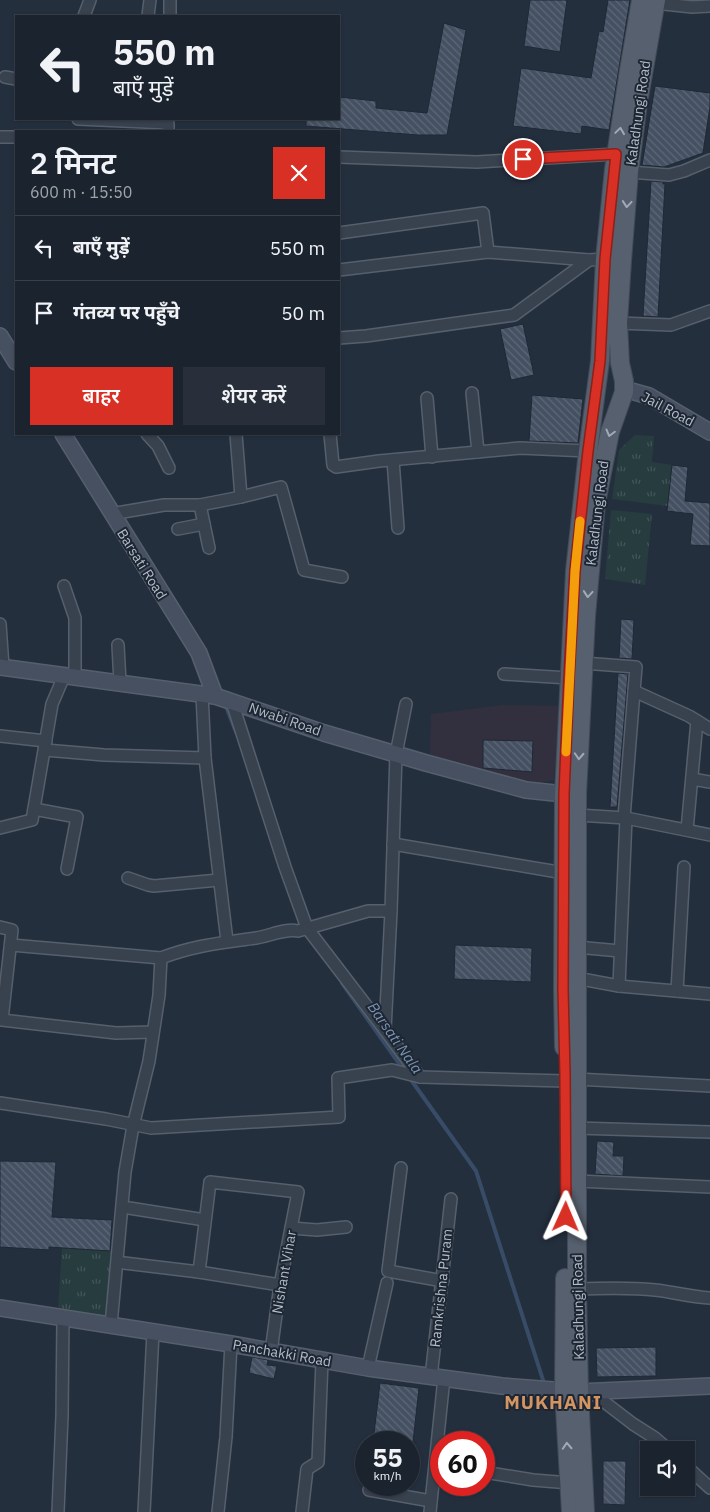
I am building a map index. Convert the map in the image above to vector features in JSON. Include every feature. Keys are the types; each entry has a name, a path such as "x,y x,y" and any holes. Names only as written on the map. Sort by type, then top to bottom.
{"main road":[{"name":"Kaladhungi Road","path":"585,1512 571,1289 570,1080 576,978 576,815 571,794 569,678 575,571 600,361 605,260 616,154 651,1"},
{"name":"Kaladhungi Road","path":"571,1181 576,1128 570,1080 563,989 564,872 584,664 586,616 596,503 610,432 624,388 620,363 618,323 605,260 629,172 651,1"},
{"path":"600,361 611,360 620,363"},
{"path":"595,402 606,408 619,406"},
{"name":"Kaladhungi Road","path":"571,1512 570,1483 578,1391"}],"street":[{"path":"84,15 90,0"},
{"path":"148,15 150,0"},
{"path":"170,0 170,15"},
{"path":"651,1 692,7 710,6"},
{"path":"100,120 168,123 168,130"},
{"path":"0,137 15,137"},
{"path":"340,157 477,162 616,154"},
{"path":"629,172 669,175 710,160"},
{"path":"340,233 482,213 488,252"},
{"path":"340,270 488,252 605,260"},
{"path":"340,338 514,315 605,260"},
{"path":"618,323 671,325 710,311"},
{"path":"3,345 15,361"},
{"name":"Jail Road","path":"624,388 648,396 710,432"},
{"path":"472,393 478,452"},
{"path":"427,398 432,457"},
{"name":"Barsati Road","path":"64,435 199,653 209,695"},
{"path":"148,435 158,446 168,468"},
{"path":"236,435 241,498"},
{"path":"330,435 334,467 520,448 588,451"},
{"path":"393,460 398,528"},
{"path":"111,514 164,505 200,505 241,498 281,487 304,570 342,576"},
{"path":"200,505 209,548"},
{"path":"178,529 204,524"},
{"path":"0,828 32,820 52,704 69,677 75,618 64,586"},
{"path":"0,624 2,667"},
{"path":"118,645 120,683"},
{"path":"584,664 636,667 625,818 619,986"},
{"name":"Nwabi Road","path":"2,667 209,695 324,733 526,790 571,794"},
{"path":"504,674 569,678"},
{"path":"634,690 668,705 710,729"},
{"path":"209,695 204,758 227,940"},
{"path":"232,702 285,866 303,930 385,1030 416,1076"},
{"path":"385,1030 396,754 406,704"},
{"path":"687,830 697,721"},
{"path":"0,736 104,755 204,758"},
{"path":"692,779 710,782"},
{"path":"34,809 77,817 67,869"},
{"path":"576,815 625,818 710,835"},
{"path":"393,844 564,872"},
{"path":"676,991 684,867"},
{"path":"128,878 154,886 219,880"},
{"path":"10,945 161,958 185,949 227,940 258,938 292,930 303,930 368,911 391,911"},
{"path":"0,927 12,930 2,1020 116,1033 153,1032"},
{"path":"576,947 620,951"},
{"path":"111,1325 121,1207 133,1126 147,1075 159,995 161,958"},
{"path":"576,978 619,986 710,994"},
{"path":"0,1102 106,1118 133,1126 151,1128 339,1117 338,1078 392,1070 416,1076 710,1086"},
{"path":"576,1128 710,1132"},
{"path":"401,1168 388,1270 442,1281"},
{"path":"571,1181 710,1187"},
{"name":"Nishant Vihar","path":"205,1220 210,1182 298,1192 280,1285 271,1352"},
{"name":"Ramkrishna Puram","path":"430,1506 442,1281 451,1199"},
{"path":"129,1208 205,1220 199,1272"},
{"path":"291,1228 316,1230 346,1228"},
{"path":"124,1263 199,1272 280,1285"},
{"path":"368,1368 387,1282"},
{"path":"571,1289 656,1290 710,1298"},
{"name":"Panchakki Road","path":"0,1308 231,1344 322,1361 502,1386 578,1391 710,1386"},
{"path":"58,1512 62,1416 63,1319"},
{"path":"144,1512 153,1332"},
{"path":"218,1512 226,1437 231,1344"},
{"path":"302,1512 307,1469 318,1462 322,1361"},
{"path":"578,1391 658,1441"},
{"path":"695,1473 708,1484"},
{"path":"495,1474 533,1480 570,1483"},
{"path":"392,1496 430,1506"}],"shaded area":[{"path":"503,705 559,706 554,780 529,785 430,759 431,714"}],"green space":[{"path":"635,435 654,436 652,462 672,465 668,506 612,499 619,450"},
{"path":"611,510 652,514 645,585 605,579"},
{"path":"62,1248 111,1251 106,1316 58,1309"}],"building":[{"path":"530,0 567,0 560,52 524,46"},
{"path":"608,0 630,0 609,130 582,126 581,134 513,126 521,68 591,78 599,31 603,32"},
{"path":"444,23 466,30 447,135 418,135 306,126 306,120 340,120 340,97 376,101 376,108 427,113"},
{"path":"655,86 710,93 710,107 703,153 664,167 642,165"},
{"path":"651,181 663,182 665,184 658,317 643,316"},
{"path":"523,324 534,375 511,380 500,329"},
{"path":"532,395 583,399 578,443 529,441"},
{"path":"672,465 688,467 685,501 710,503 710,546 690,545 693,514 667,511"},
{"path":"621,619 634,620 632,659 619,658"},
{"path":"618,673 628,674 617,807 610,807"},
{"path":"483,740 533,741 532,772 483,768"},
{"path":"455,945 532,948 531,982 454,979"},
{"path":"597,1141 614,1142 613,1156 624,1156 623,1176 595,1174"},
{"path":"0,1161 56,1162 52,1217 112,1220 110,1251 49,1247 49,1250 0,1247"},
{"path":"656,1347 656,1376 597,1377 596,1348"},
{"path":"252,1357 268,1360 267,1365 277,1366 274,1379 249,1373"},
{"path":"380,1383 419,1388 414,1431 374,1431"},
{"path":"603,1461 626,1461 625,1505 603,1504"}],"waterway":[{"name":"Barsati Nala","path":"227,709 236,732"},
{"name":"Barsati Nala","path":"342,983 403,1069"},
{"name":"Barsati Nala","path":"409,1077 476,1171 543,1380"}],"slow traffic":[{"path":"566,752 575,571 580,521"}],"district":[{"name":"MUKHANI","path":"553,1402"}],"route":[{"path":"523,159 616,154 605,259 600,361 575,571 569,678 564,794 563,989 566,1217"}]}
